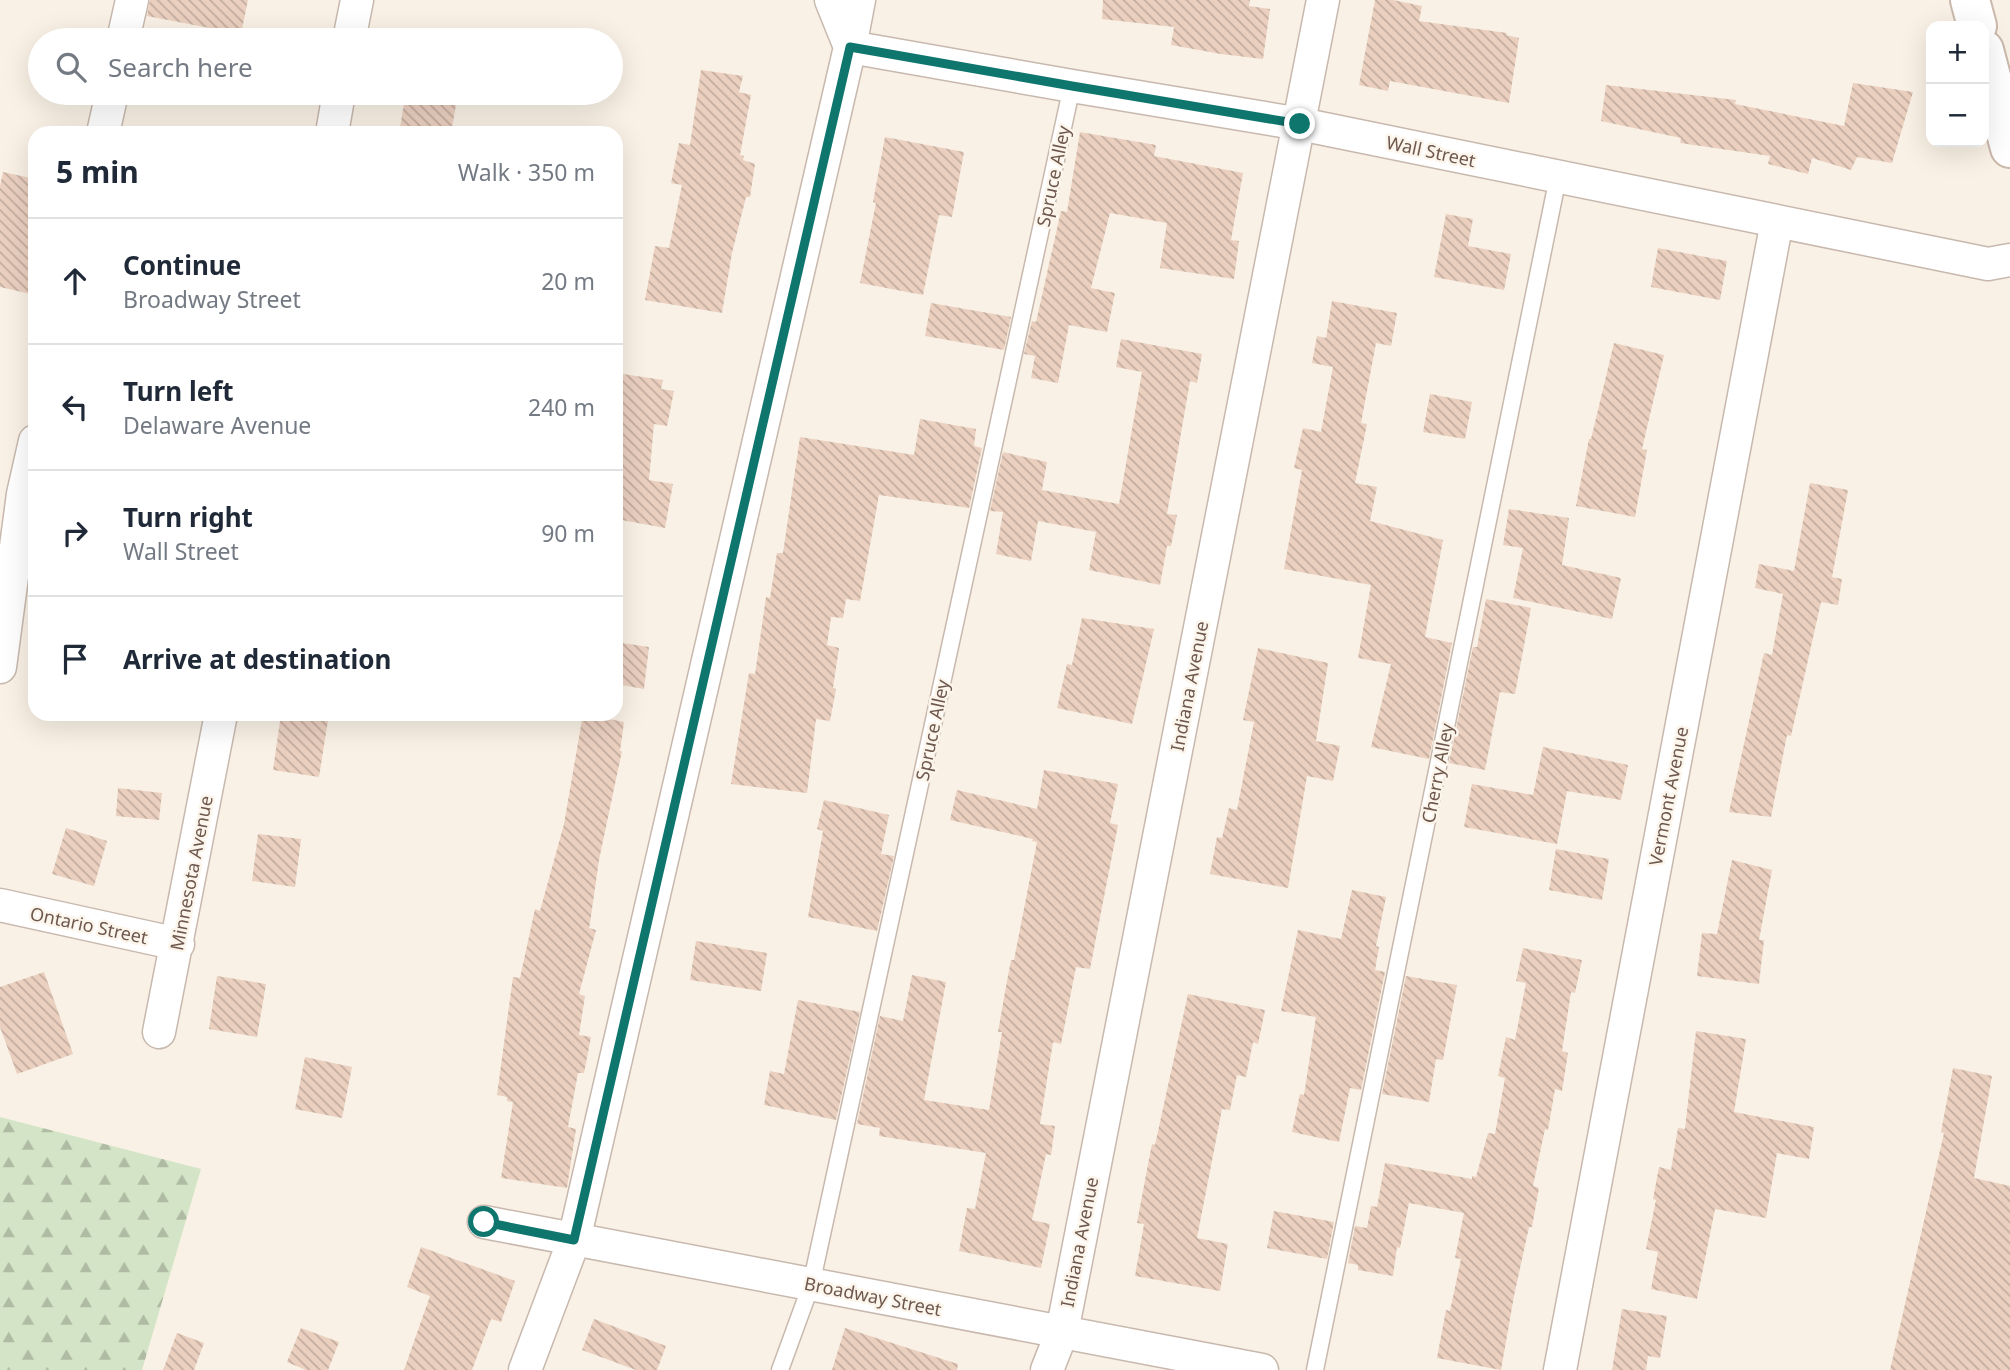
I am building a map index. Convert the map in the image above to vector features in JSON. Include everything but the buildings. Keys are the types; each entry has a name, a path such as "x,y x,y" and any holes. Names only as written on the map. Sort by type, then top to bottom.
{"main road":[{"path":"1970,0 1976,21"},
{"path":"1989,69 2010,148"}],"street":[{"path":"126,28 132,0"},
{"path":"351,28 357,0"},
{"path":"831,0 850,47"},
{"path":"525,1370 574,1240 859,0"},
{"name":"Indiana Avenue","path":"1047,1370 1062,1332 1323,0"},
{"name":"Wall Street","path":"850,47 1300,124 1988,264 2010,260"},
{"path":"105,126 109,105"},
{"path":"333,126 337,105"},
{"name":"Vermont Avenue","path":"1560,1370 1777,221"},
{"path":"0,667 28,472"},
{"name":"Minnesota Avenue","path":"159,1032 221,721"},
{"name":"Ontario Street","path":"0,905 178,944"},
{"name":"Broadway Street","path":"484,1222 1262,1370"}],"lane":[{"name":"Spruce Alley","path":"780,1370 811,1285 1072,86"},
{"name":"Cherry Alley","path":"1315,1370 1558,177"}],"green space":[{"path":"0,1117 201,1169 142,1370 0,1370"}],"route":[{"path":"484,1222 574,1240 850,47 1300,124"}]}
